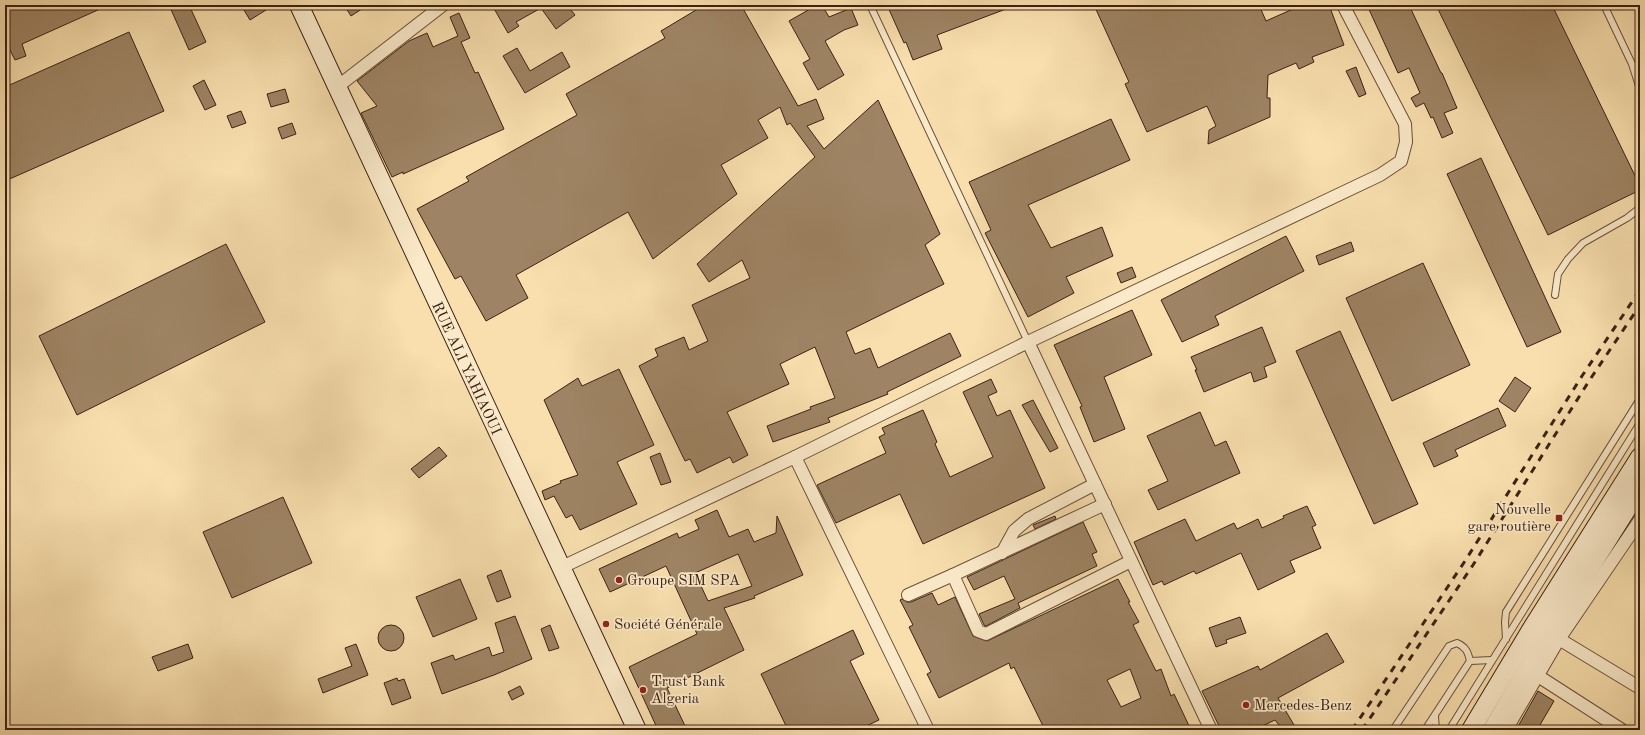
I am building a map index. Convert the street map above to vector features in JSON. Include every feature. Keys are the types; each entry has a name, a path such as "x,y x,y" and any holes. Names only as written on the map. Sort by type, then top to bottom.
{"main road":[{"name":"RUE ALI YAHIAOUI","path":"299,5 560,568 637,730"},
{"path":"1492,730 1548,632 1640,457"},
{"path":"1471,730 1548,632 1640,488"}],"street":[{"path":"336,87 443,5"},
{"path":"560,568 795,457 1028,342 1380,175 1401,161 1406,142 1405,124 1343,5"},
{"path":"1028,342 1211,730"},
{"path":"795,457 928,730"},
{"path":"1002,553 1014,531 1028,519 1095,484"},
{"path":"908,595 953,576 1105,504"},
{"path":"1506,730 1538,676 1548,632 1640,520"},
{"path":"953,576 978,631 986,634 1131,561"},
{"path":"1548,632 1640,688"},
{"path":"1538,676 1622,730"}],"lane":[{"path":"870,5 1028,342"},
{"path":"1604,5 1632,64 1640,89"},
{"path":"1555,295 1558,274 1568,259 1583,243 1627,218 1640,208"},
{"path":"1506,639 1506,612 1640,399"},
{"path":"1449,730 1640,423"},
{"path":"1393,730 1450,646 1457,643 1463,646 1468,652 1470,661 1425,730"},
{"path":"1470,661 1492,660"},
{"path":"1435,715 1436,730"}],"building":[{"path":"5,5 109,5 22,44 26,56 15,60 10,50 5,52"},
{"path":"169,5 189,5 206,42 189,50"},
{"path":"241,5 274,5 250,20"},
{"path":"344,5 368,5 351,16"},
{"path":"492,5 567,5 575,15 556,29 541,8 516,22 519,26 508,33"},
{"path":"693,5 741,5 798,106 816,99 824,119 807,126 824,149 878,100 940,234 925,245 944,284 846,332 855,354 870,348 878,368 950,333 961,356 887,392 888,394 828,418 830,422 773,442 767,426 835,398 815,347 780,364 789,384 727,412 748,455 733,463 730,457 697,473 690,459 685,461 639,366 658,356 655,349 684,337 689,350 708,341 692,305 750,278 742,260 709,282 697,264 815,157 790,123 787,125 780,107 758,120 768,138 721,165 737,194 653,259 628,212 516,275 528,298 486,321 461,276 455,279 417,209 469,181 466,177 577,115 566,94 665,38 661,31 696,10"},
{"path":"817,5 822,5 829,17 851,8 858,25 844,30 825,41 844,75 818,90 803,63 810,59 789,21"},
{"path":"887,5 1014,6 937,35 942,49 913,60 906,42 904,43"},
{"path":"1094,5 1259,5 1266,21 1302,5 1329,5 1344,45 1312,57 1314,62 1299,69 1296,63 1268,75 1267,98 1270,98 1270,117 1208,144 1209,130 1216,126 1207,106 1147,132 1125,84 1129,82"},
{"path":"1367,5 1409,5 1457,108 1444,113 1453,133 1442,138 1433,117 1431,118 1424,103 1416,107 1411,98 1420,93 1409,68 1398,73"},
{"path":"1436,5 1552,5 1640,186 1640,190 1548,235"},
{"path":"459,13 470,38 461,42 475,73 478,72 504,129 403,174 403,172 392,177 361,113 377,106 357,81 409,41 427,33 433,47 458,36 450,17"},
{"path":"129,32 164,111 5,181 5,87"},
{"path":"517,48 530,71 562,52 570,67 525,93 503,56"},
{"path":"1356,67 1366,94 1359,97 1346,71"},
{"path":"204,80 216,105 205,110 193,86"},
{"path":"285,89 289,102 271,107 267,94"},
{"path":"241,111 246,123 232,128 227,116"},
{"path":"1111,119 1130,160 1028,205 1051,248 1102,227 1113,256 1066,277 1074,293 1028,317 985,233 991,230 969,182"},
{"path":"292,123 296,134 282,139 278,128"},
{"path":"1481,158 1561,332 1527,347 1447,174"},
{"path":"1286,236 1304,271 1215,316 1219,325 1182,342 1161,300"},
{"path":"1351,242 1354,251 1319,265 1316,256"},
{"path":"226,244 265,322 77,415 39,336"},
{"path":"1423,263 1470,365 1392,401 1346,298"},
{"path":"1132,267 1136,277 1121,283 1117,273"},
{"path":"1132,310 1152,355 1104,377 1125,429 1094,442 1080,407 1082,406 1054,345"},
{"path":"1262,327 1276,362 1264,367 1267,377 1254,382 1251,372 1204,392 1191,357"},
{"path":"1340,331 1418,504 1374,524 1296,351"},
{"path":"619,369 654,445 617,462 637,504 580,530 572,515 566,518 554,496 545,500 542,491 561,483 560,481 578,475 544,400 578,378 582,386"},
{"path":"1515,377 1531,388 1515,412 1499,401"},
{"path":"991,379 997,392 988,396 997,416 1010,410 1045,488 923,544 900,494 836,523 817,485 886,453 879,437 885,434 882,428 923,410 937,442 935,444 950,477 993,457 963,392"},
{"path":"1033,400 1058,448 1050,452 1022,405"},
{"path":"1498,408 1506,426 1455,450 1458,456 1434,467 1423,443"},
{"path":"1200,412 1215,446 1226,441 1240,473 1158,510 1148,490 1168,481 1147,436"},
{"path":"439,447 447,456 419,478 411,469"},
{"path":"660,453 671,482 661,485 650,457"},
{"path":"283,497 312,563 232,598 203,532"},
{"path":"1307,506 1316,525 1312,527 1321,548 1290,561 1295,572 1258,590 1241,553 1196,574 1194,571 1164,585 1162,581 1153,585 1134,542 1185,519 1196,541 1234,523 1237,529 1258,519 1262,528 1284,518 1283,516"},
{"path":"717,510 729,537 748,529 754,542 776,533 777,516 803,575 754,596 755,598 724,608 744,650 667,688 687,730 658,730 629,667 697,634 666,566 610,592 599,569 677,533 679,538 699,529 695,520","holes":["738,554 752,586 708,601 695,573"]},
{"path":"1055,516 1056,519 1035,529 1033,525"},
{"path":"1083,522 1097,552 1092,554 1097,566 1018,603 1020,608 986,626 984,625 979,614 1015,599 1004,576 974,590 967,577"},
{"path":"501,570 511,597 497,602 487,576"},
{"path":"460,579 477,619 433,637 416,597"},
{"path":"1118,579 1139,622 1133,625 1156,671 1161,669 1171,696 1174,694 1191,730 1045,730 1014,667 1011,669 1009,663 939,698 927,674 931,672 909,627 913,625 900,600 902,599 907,602 911,602 932,593 938,605 955,597 973,636 987,641","holes":["1130,669 1141,698 1121,707 1107,680"]},
{"path":"515,616 532,659 442,694 431,663 453,655 455,660 489,647 492,656 504,652 495,623"},
{"path":"1240,617 1246,633 1226,640 1227,643 1216,647 1209,628"},
{"path":"391,625 400,629 404,638 400,647 391,651 382,647 378,638 382,629"},
{"path":"550,625 559,648 549,651 541,629"},
{"path":"853,630 864,654 850,661 879,720 858,730 788,730 761,674"},
{"path":"1327,633 1344,662 1278,698 1297,730 1283,730 1275,720 1254,730 1221,730 1202,691 1258,666 1260,670"},
{"path":"188,644 193,658 158,671 152,657"},
{"path":"356,644 368,675 323,693 318,679 352,666 345,648"},
{"path":"397,678 398,681 404,679 411,698 392,705 384,683"},
{"path":"520,686 524,694 512,700 508,692"},
{"path":"1538,691 1554,701 1537,730 1516,730"}],"railway":[{"path":"1352,730 1465,561 1582,376 1640,290"},
{"path":"1362,730 1473,565 1589,381 1640,305"}],"place":[{"name":"Nouvelle gare routière","path":"1559,518"},
{"name":"Groupe SIM SPA","path":"619,580"},
{"name":"Société Générale","path":"606,624"},
{"name":"Trust Bank Algeria","path":"643,690"},
{"name":"Mercedes-Benz","path":"1246,705"}]}
